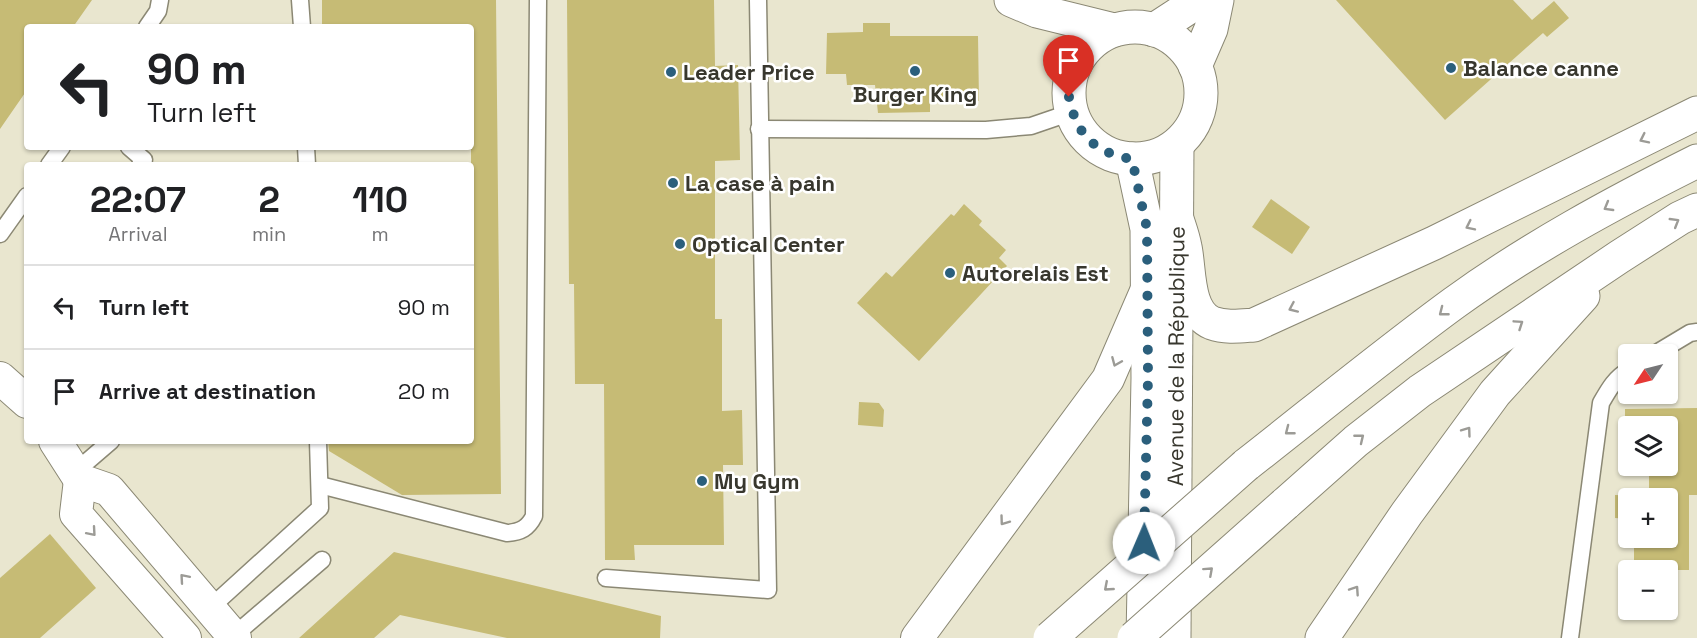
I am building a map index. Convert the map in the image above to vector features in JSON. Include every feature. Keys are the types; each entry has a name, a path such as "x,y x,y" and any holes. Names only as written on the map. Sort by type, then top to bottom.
{"main road":[{"path":"1154,30 1200,0"},
{"path":"1195,66 1211,29 1217,0"},
{"path":"1024,5 1114,30"},
{"path":"1024,5 1075,65"},
{"path":"1137,27 1154,30 1178,43 1188,53 1195,66 1200,87 1199,108 1191,128 1177,145 1155,156 1132,159 1116,157 1101,150 1088,140 1078,127 1069,97 1070,81 1075,65 1085,50 1098,38 1114,30 1137,27"},
{"path":"1176,216 1186,248 1190,292 1199,310 1210,322 1227,327 1254,325 1434,243 1697,113"},
{"name":"Avenue de la République","path":"1174,638 1177,145"},
{"name":"Avenue de la République","path":"1132,159 1147,229 1143,638"},
{"path":"1050,638 1246,465 1455,302 1614,203 1697,161"},
{"path":"1134,638 1356,441 1420,391 1680,218 1697,210"},
{"path":"1322,638 1407,513 1495,393 1619,258"}],"street":[{"path":"917,638 1108,380 1147,289"},
{"path":"0,378 24,399"},
{"path":"57,444 78,476 109,490 233,637"},
{"path":"78,476 76,514 185,638"}],"lane":[{"path":"149,24 159,11 160,0"},
{"path":"300,0 302,24"},
{"path":"320,485 507,533 519,532 529,526 534,516 538,0"},
{"path":"606,578 768,590 758,0"},
{"path":"759,129 986,130 1031,126 1072,112"},
{"path":"132,150 144,160 142,162"},
{"path":"0,234 24,200"},
{"path":"1672,344 1690,333 1697,332"},
{"path":"1570,638 1601,403 1618,377"},
{"path":"78,476 108,444"},
{"path":"210,608 320,508 318,444"},
{"path":"233,637 322,560"}],"building":[{"path":"0,0 92,0 75,24 24,24 24,94 0,129"},
{"path":"322,0 496,0 501,494 402,495 329,451 328,444 474,444 474,162 471,162 471,150 474,150 474,24 322,24"},
{"path":"567,0 714,0 715,66 738,65 740,160 715,161 715,319 722,319 722,411 742,410 743,465 723,465 724,545 634,545 635,560 605,560 604,384 575,384 574,284 569,284"},
{"name":"Balance canne","path":"1336,0 1513,0 1532,20 1554,1 1569,18 1547,37 1543,33 1445,120"},
{"path":"863,23 890,23 890,36 978,36 979,101 930,101 930,112 878,113 875,85 847,85 846,74 826,74 827,33 863,32"},
{"path":"1271,199 1310,227 1292,254 1252,227"},
{"path":"964,204 982,221 979,225 1006,250 999,258 1007,266 919,361 857,303 886,272 892,277 951,214 954,216"},
{"path":"859,402 879,403 884,410 883,427 858,425"},
{"path":"1697,408 1697,495 1689,495 1689,570 1678,570 1678,560 1634,560 1634,548 1678,548 1678,488 1649,488 1649,476 1678,476 1678,416 1625,416 1625,409"},
{"path":"1615,495 1618,495 1618,518 1615,518"},
{"path":"50,534 96,588 40,638 0,638 0,578"},
{"path":"394,552 661,616 660,638 507,638 400,615 374,638 299,638"}],"place":[{"name":"Balance canne","path":"1451,68"},
{"name":"Burger King","path":"915,71"},
{"name":"Leader Price","path":"671,72"},
{"name":"La case à pain","path":"673,183"},
{"name":"Optical Center","path":"680,244"},
{"name":"Autorelais Est","path":"950,273"},
{"name":"My Gym","path":"702,481"}],"route":[{"path":"1069,97 1078,127 1088,140 1101,150 1116,157 1132,159 1147,229 1148,378 1144,543"}]}
